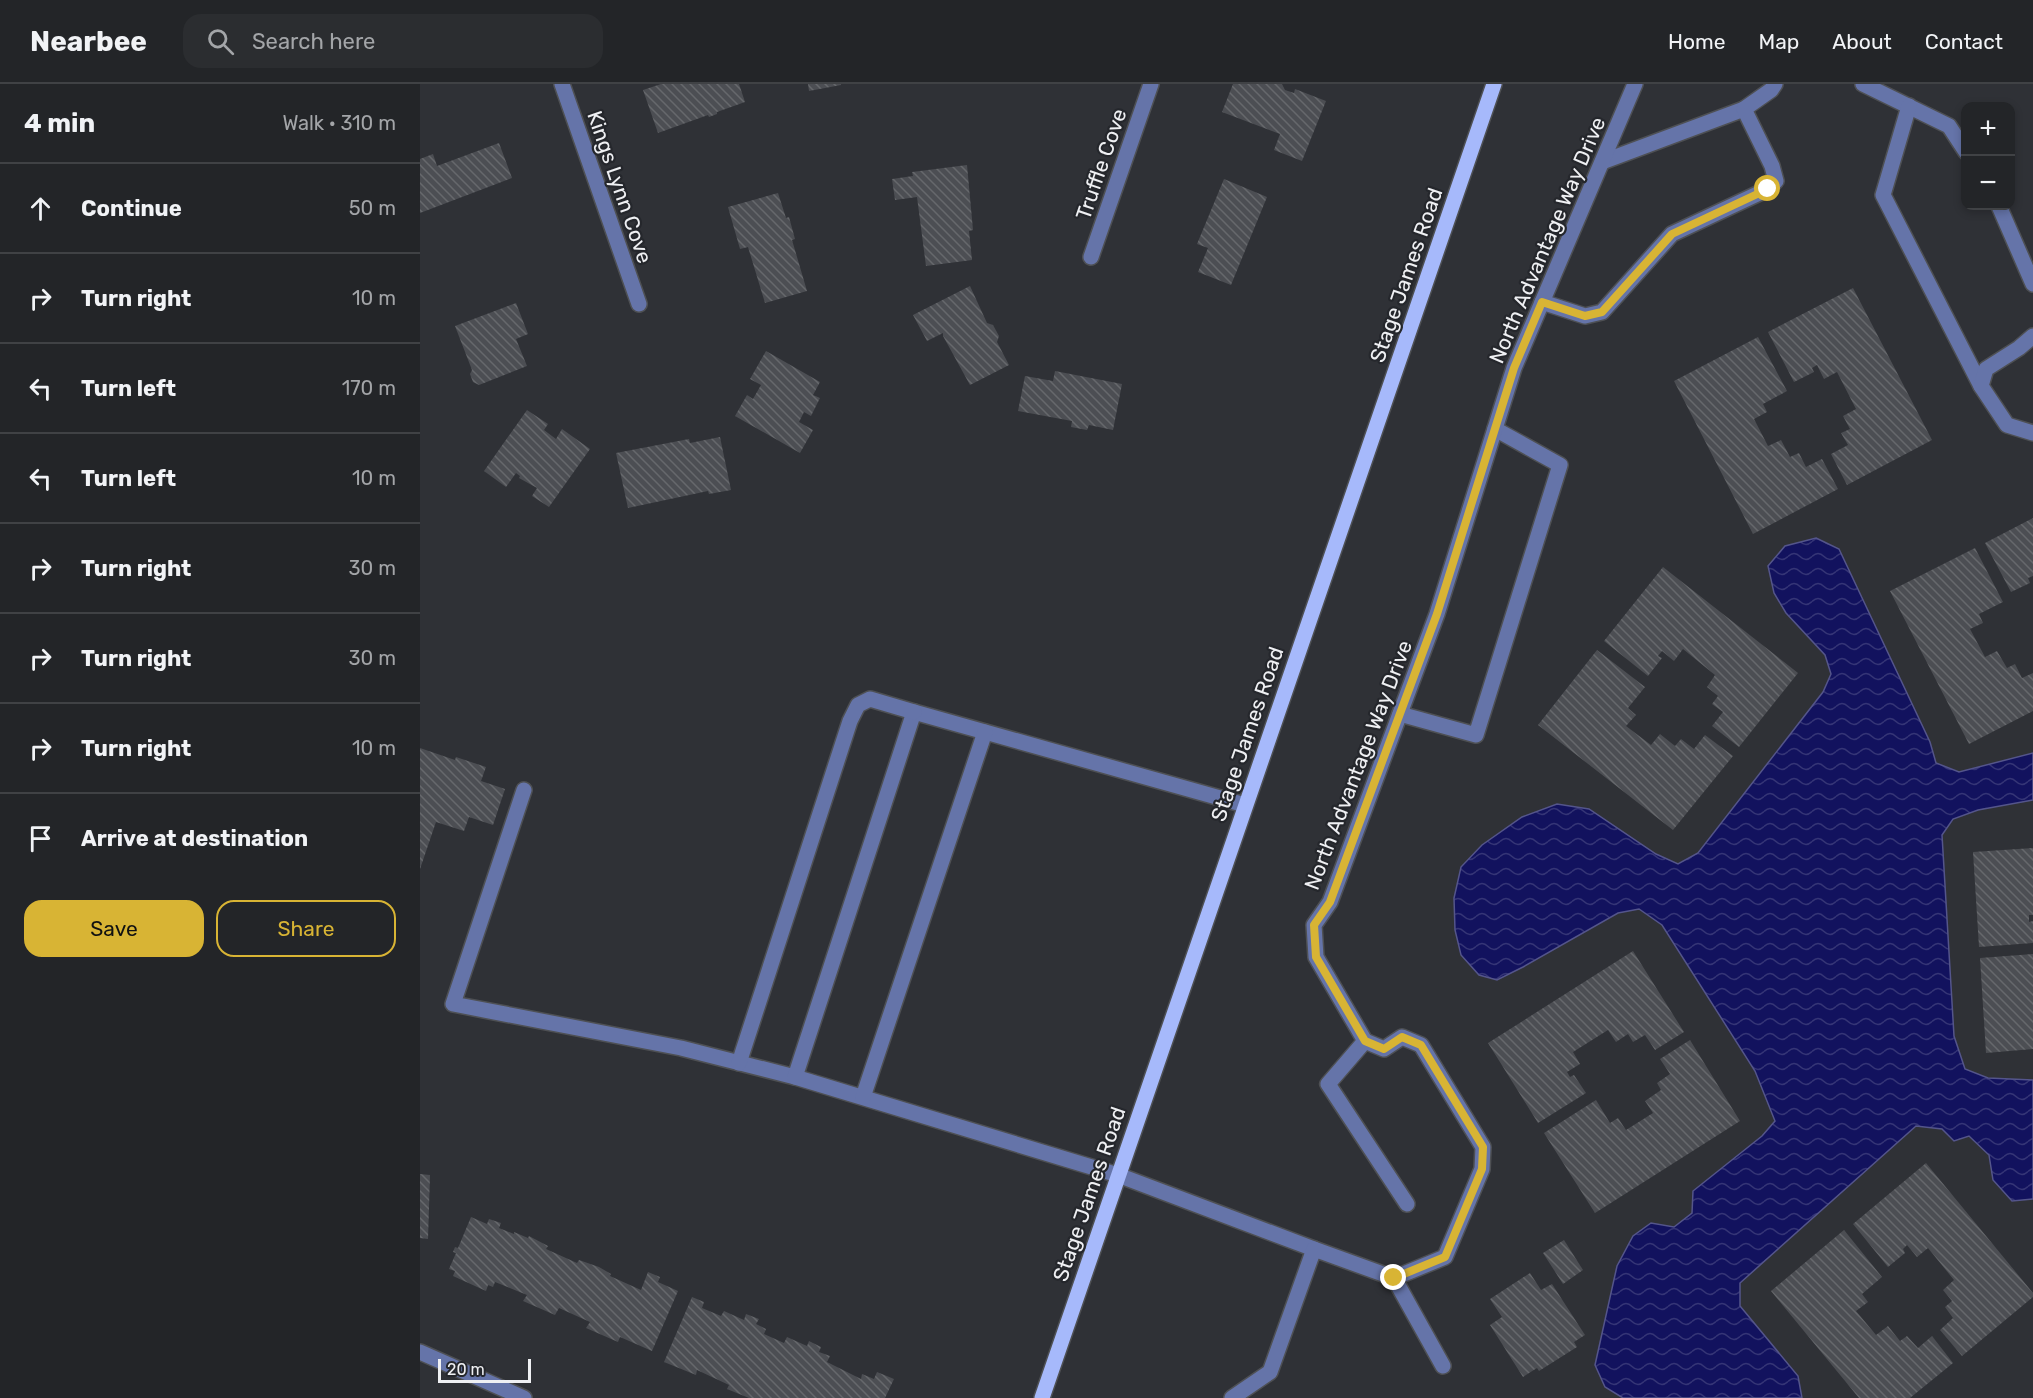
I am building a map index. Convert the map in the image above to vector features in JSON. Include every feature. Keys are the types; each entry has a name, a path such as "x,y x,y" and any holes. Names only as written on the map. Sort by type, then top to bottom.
{"main road":[{"name":"Stage James Road","path":"1041,1398 1494,84"}],"street":[{"name":"Kings Lynn Cove","path":"562,84 639,304"},
{"name":"Truffle Cove","path":"1091,257 1151,84"},
{"name":"North Advantage Way Drive","path":"1365,1041 1316,957 1314,925 1330,902 1437,614 1514,368 1635,84"},
{"path":"1602,162 1744,109 1772,90 1775,84"},
{"path":"1863,84 1949,126 1961,146"},
{"path":"1909,106 1883,195 1981,386 2007,425 2033,433"},
{"path":"1542,302 1585,316 1602,312 1672,234 1768,189 1776,181 1772,166 1744,109"},
{"path":"2001,210 2033,284"},
{"path":"1981,386 1986,369 2033,336"},
{"path":"1400,714 1476,735 1560,465 1495,429"},
{"path":"739,1063 850,721 858,705 870,699 1245,804"},
{"path":"795,1077 914,712"},
{"path":"863,1097 985,732"},
{"path":"524,790 453,1004 681,1048 795,1077 1118,1175 1394,1278 1443,1366"},
{"path":"1394,1278 1445,1257 1482,1169 1483,1147 1421,1045 1402,1037 1384,1049 1365,1041 1328,1084 1407,1204"},
{"path":"1232,1398 1270,1372 1314,1249"},
{"path":"420,1352 524,1398"}],"water":[{"path":"1816,538 1839,549 1930,742 1936,763 1959,772 2033,753 2033,800 1978,810 1953,819 1942,835 1954,1036 1965,1069 1988,1078 2033,1080 2033,1199 2012,1201 1993,1180 1989,1155 1969,1136 1954,1141 1942,1129 1916,1126 1740,1283 1740,1306 1798,1376 1802,1398 1623,1398 1605,1387 1595,1365 1617,1266 1633,1236 1651,1223 1674,1227 1692,1213 1693,1191 1762,1136 1775,1121 1755,1071 1662,925 1639,909 1618,913 1497,980 1479,975 1461,955 1455,930 1454,898 1461,867 1482,845 1522,817 1557,804 1589,809 1656,854 1678,864 1698,853 1823,692 1831,674 1825,655 1786,613 1774,593 1768,566 1785,546"}],"building":[{"path":"661,84 739,84 745,102 709,117 708,115 658,133 643,90"},
{"path":"808,84 841,84 841,85 809,91"},
{"path":"1233,84 1282,84 1285,90 1294,93 1295,89 1326,101 1302,161 1274,150 1280,134 1222,112"},
{"path":"499,143 512,178 420,213 420,159 433,154 437,166"},
{"path":"967,165 973,230 969,231 972,260 926,266 917,197 895,200 892,179 913,176 912,172"},
{"path":"1224,179 1267,197 1231,285 1198,272 1208,248 1197,244"},
{"path":"778,193 786,218 789,217 795,239 792,240 807,291 765,303 748,247 740,249 728,207"},
{"path":"970,286 987,323 993,325 999,336 997,342 1009,365 970,385 943,333 927,341 913,315"},
{"path":"1853,288 1932,440 1847,485 1831,454 1848,445 1841,433 1850,429 1843,416 1856,409 1837,372 1824,379 1817,365 1812,368 1814,372 1794,382 1768,332"},
{"path":"516,303 528,334 516,339 527,366 479,385 473,382 470,374 472,370 455,326"},
{"path":"1758,337 1787,391 1763,404 1767,412 1754,419 1768,446 1781,440 1790,457 1799,453 1806,467 1822,459 1838,489 1753,534 1674,381"},
{"path":"766,351 820,382 813,395 820,398 811,416 804,412 799,422 813,430 800,453 735,416 747,395 753,399 761,385 750,379"},
{"path":"1055,371 1122,384 1113,430 1089,425 1087,430 1071,427 1072,421 1018,411 1025,376 1053,381"},
{"path":"527,410 548,424 544,430 556,439 562,429 590,449 549,507 532,496 537,488 519,478 520,476 516,473 506,487 484,471"},
{"path":"720,437 731,490 709,494 708,491 628,508 616,453 689,439 690,443"},
{"path":"2033,518 2033,576 2028,578 2030,583 2011,592 1985,543"},
{"path":"1975,548 2003,602 1979,614 1983,623 1970,629 1985,657 1997,651 2007,668 2015,664 2022,678 2033,673 2033,711 1969,744 1890,591"},
{"path":"1663,567 1798,673 1739,747 1712,726 1723,712 1712,704 1718,696 1707,687 1715,675 1683,649 1674,661 1662,651 1658,656 1662,658 1648,676 1604,641"},
{"path":"1597,650 1645,687 1628,708 1636,715 1626,726 1651,745 1660,734 1675,746 1681,739 1694,749 1705,735 1733,756 1673,830 1538,725"},
{"path":"420,748 455,760 456,757 486,767 481,781 505,789 493,825 469,817 464,831 436,822 420,869"},
{"path":"2033,848 2033,915 2029,915 2029,922 2033,921 2033,943 1979,947 1973,852"},
{"path":"1633,951 1684,1032 1655,1050 1645,1035 1633,1042 1628,1034 1616,1042 1608,1030 1573,1052 1580,1064 1567,1072 1570,1077 1574,1075 1586,1093 1538,1123 1488,1043"},
{"path":"2033,954 2033,1049 1986,1053 1980,958"},
{"path":"1690,1040 1740,1121 1595,1213 1544,1133 1596,1100 1610,1123 1618,1118 1626,1130 1653,1113 1645,1101 1661,1090 1657,1083 1670,1074 1660,1059"},
{"path":"1926,1163 2033,1293 2033,1297 1962,1356 1940,1330 1953,1318 1945,1307 1952,1301 1943,1290 1954,1280 1928,1248 1917,1257 1907,1245 1903,1249 1905,1253 1888,1267 1853,1224"},
{"path":"420,1174 430,1175 428,1239 420,1238"},
{"path":"471,1217 487,1224 489,1219 501,1223 499,1228 528,1238 529,1236 548,1246 546,1249 577,1263 579,1260 599,1267 611,1274 610,1276 641,1290 648,1272 660,1277 658,1282 678,1291 652,1351 620,1337 618,1342 586,1328 590,1322 559,1308 555,1315 523,1301 527,1295 495,1282 493,1287 488,1285 486,1291 453,1276 455,1271 449,1269 456,1253 453,1252 455,1247 458,1248"},
{"path":"1844,1230 1882,1277 1862,1294 1868,1302 1856,1311 1876,1335 1888,1326 1900,1341 1907,1336 1918,1348 1932,1336 1953,1363 1910,1398 1859,1398 1771,1291"},
{"path":"1564,1240 1583,1270 1563,1284 1543,1253"},
{"path":"1530,1273 1541,1290 1552,1284 1585,1335 1574,1342 1577,1347 1539,1371 1537,1368 1523,1377 1490,1325 1502,1317 1490,1299"},
{"path":"692,1297 704,1302 702,1308 721,1316 724,1311 744,1320 746,1314 759,1319 756,1324 766,1329 764,1334 784,1343 787,1337 807,1346 809,1341 821,1347 819,1352 830,1356 827,1362 861,1379 862,1374 874,1379 877,1372 894,1379 885,1398 749,1398 727,1389 729,1385 697,1370 696,1375 664,1362"}],"route":[{"path":"1394,1278 1445,1257 1482,1169 1483,1147 1421,1045 1402,1037 1384,1049 1365,1041 1316,957 1314,925 1330,902 1437,614 1514,368 1542,302 1585,316 1602,312 1672,234 1768,189"}]}
